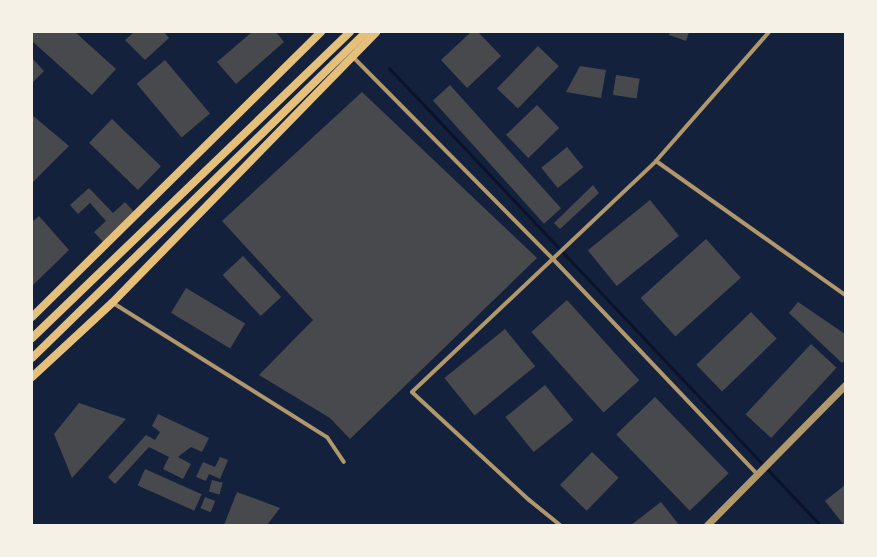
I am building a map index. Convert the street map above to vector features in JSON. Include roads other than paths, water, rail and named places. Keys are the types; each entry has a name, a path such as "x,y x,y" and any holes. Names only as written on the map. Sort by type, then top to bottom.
{"main road":[{"path":"32,317 321,32"},
{"path":"32,338 350,32"},
{"path":"32,358 114,276 366,32"},
{"path":"32,377 112,302 376,32"}],"street":[{"path":"560,525 529,500 412,392 568,242 656,161 769,32"},
{"path":"353,57 552,258 756,473"},
{"path":"656,161 845,295"},
{"path":"112,302 327,437 344,462"},
{"path":"706,525 845,385"}],"waterway":[{"path":"389,68 820,525"}]}
